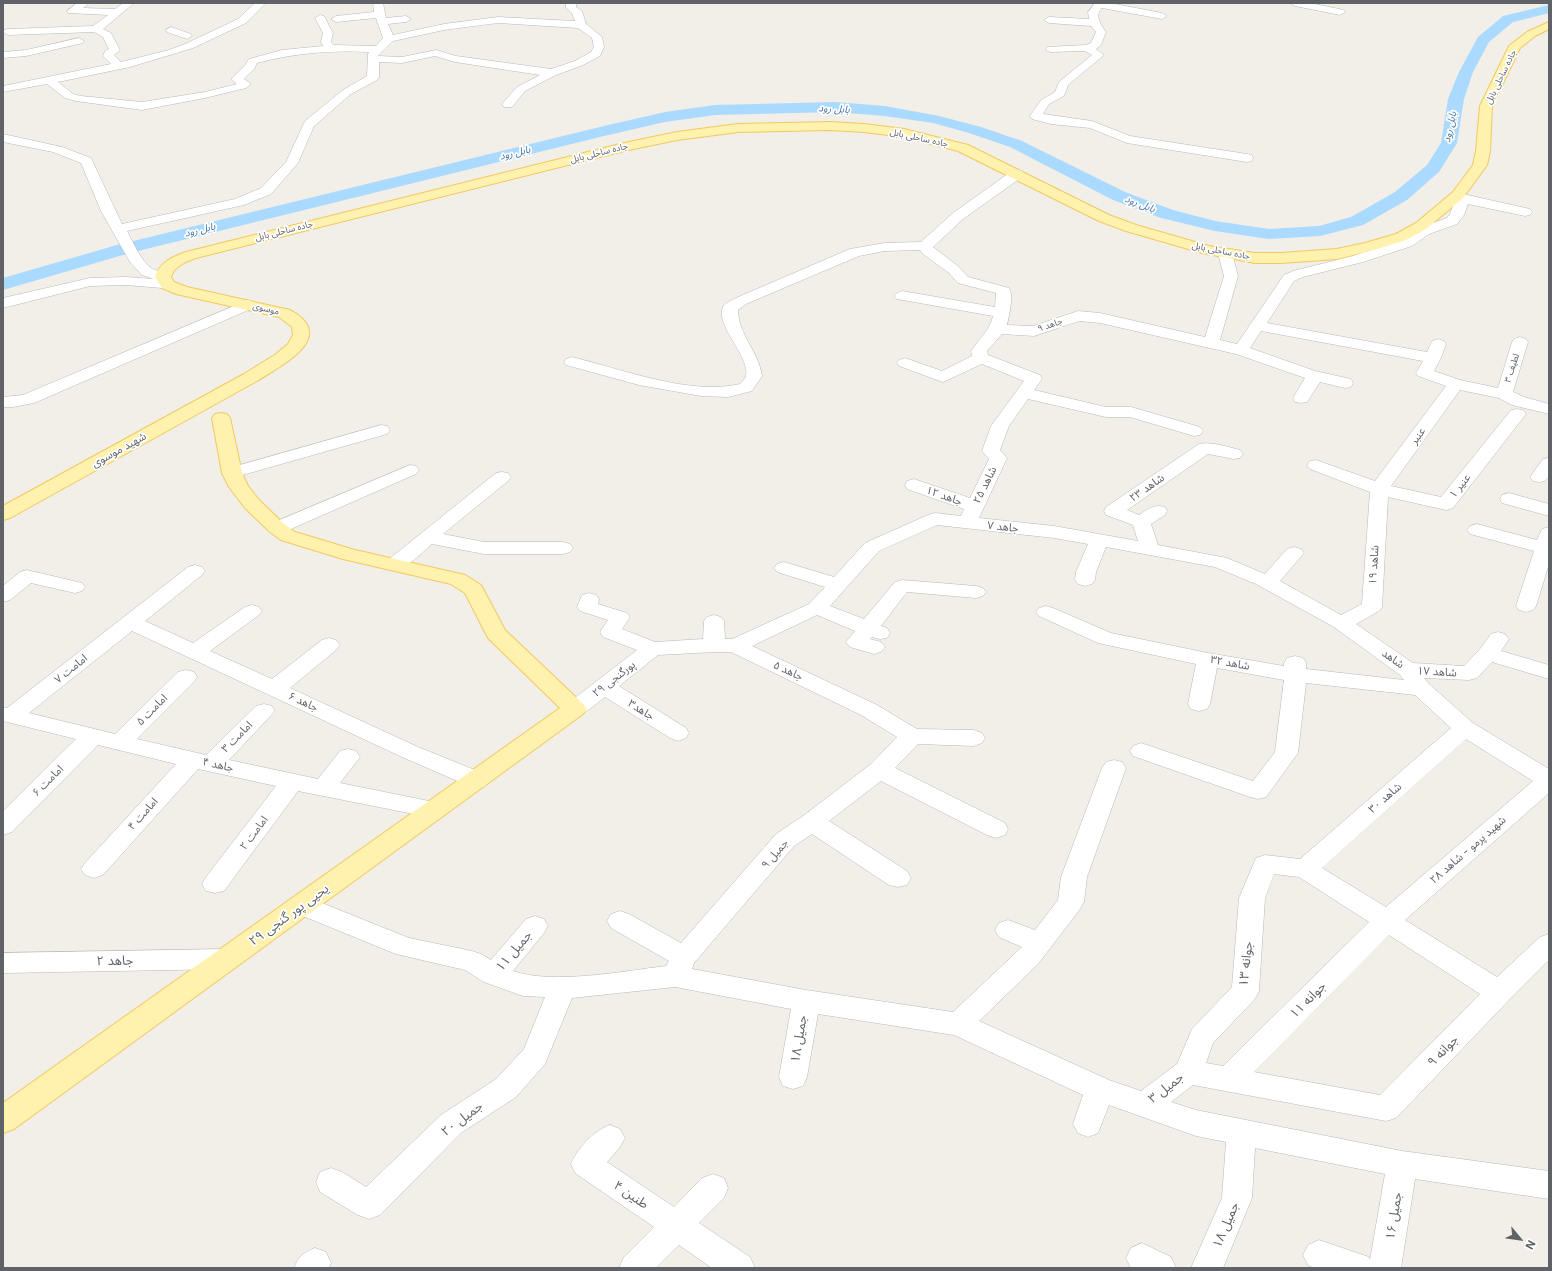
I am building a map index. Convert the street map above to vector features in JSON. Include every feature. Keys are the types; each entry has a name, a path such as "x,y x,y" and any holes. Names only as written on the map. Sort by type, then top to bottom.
{"main road":[{"name":"جاده ساحلی بابل","path":"166,281 165,271 170,265 191,255 617,149 677,136 738,128 830,126 864,128 904,133 962,148 1104,218 1131,228 1199,248 1255,258 1282,258 1337,254 1369,247 1400,237 1421,226 1460,198 1480,165 1483,151 1486,106 1515,46 1540,28 1549,25"},
{"name":"موسوی","path":"166,281 182,291 284,313 296,320 302,329 300,340 292,350 236,386"},
{"path":"262,370 231,399 221,418 232,473 239,487 252,504 277,528 288,536 336,551 458,579 474,589 496,633 575,709"},
{"name":"شهید موسوی","path":"3,514 236,386"},
{"path":"175,419 197,414 212,414 221,418"},
{"name":"یحیی پور گنجی ۲۹","path":"3,1120 575,709"}],"street":[{"path":"84,3 72,11 117,12"},
{"path":"96,29 128,3"},
{"path":"3,89 151,59 190,46 242,21 261,3"},
{"path":"571,3 571,8 577,11 580,25"},
{"path":"1295,3 1340,12"},
{"path":"1051,49 1087,48 1096,45 1101,32 1092,18 1093,11 1100,4 1162,16"},
{"path":"380,13 389,39"},
{"path":"336,19 380,13 406,19"},
{"path":"444,28 441,19 446,14"},
{"path":"320,18 328,33 326,42 331,49"},
{"path":"119,229 239,202 266,191 292,163 309,124 347,92 373,78 376,54 389,39 444,28 498,20 552,22 580,25 597,36 599,47 596,54 579,63 552,73 521,89 508,104"},
{"path":"1049,20 1096,23"},
{"path":"8,32 96,29 107,34 115,50 109,54"},
{"path":"164,40 187,36 171,30"},
{"path":"59,39 88,41 110,40"},
{"path":"3,55 26,53 88,41"},
{"path":"49,80 69,96 80,99 142,106 161,104 242,86 246,84 236,79 250,67 253,61 282,53 360,48 376,54 402,60 436,53 455,59 552,73"},
{"path":"1087,48 1099,55 1063,84 1060,94 1045,102 1036,116 1051,120 1092,125 1127,140 1247,158"},
{"path":"109,54 123,51"},
{"path":"109,54 108,56 119,66"},
{"path":"3,138 65,152 80,157 86,161 108,211 138,262 147,272 166,281"},
{"path":"572,362 678,388 714,392 738,390 751,383 754,374 750,359 731,320 729,312 730,308 741,301 856,252 885,247 924,246 958,216 1017,174"},
{"path":"1241,350 1289,278 1298,274 1365,257 1407,243 1424,231 1452,221 1457,215 1460,198 1525,212"},
{"path":"924,246 928,251 954,270 963,280 1004,291 1002,313 998,329 990,336 979,351 981,358"},
{"path":"1225,253 1231,276 1211,344 1241,350 1315,376 1344,383"},
{"path":"3,303 90,282 166,281"},
{"path":"902,296 1002,313"},
{"path":"3,402 28,399 248,305"},
{"name":"جاهد ۹","path":"998,329 1034,331 1078,316 1100,318 1211,344"},
{"path":"1257,326 1436,351 1424,372 1456,384 1504,394 1518,401 1549,409"},
{"name":"لطیف ۳","path":"1504,394 1520,342"},
{"path":"905,362 942,378 981,358 1034,379 1025,393 1106,412 1131,412 1194,431"},
{"path":"1301,398 1315,376"},
{"name":"عنبر","path":"1379,489 1456,384"},
{"name":"شاهد ۲۵","path":"970,514 998,458 991,451 1000,426 1025,393"},
{"name":"عنیر ۱","path":"1379,489 1446,504 1518,414"},
{"path":"232,473 381,430"},
{"name":"شاهد ۲۳","path":"1141,522 1113,511 1204,448 1234,454"},
{"path":"1316,465 1379,489"},
{"path":"277,528 410,470"},
{"path":"395,564 502,477"},
{"name":"جاهد ۱۲","path":"914,485 970,514"},
{"name":"شاهد ۱۹","path":"1341,623 1372,607 1379,489"},
{"path":"1509,499 1549,510"},
{"path":"1150,550 1141,522 1158,511"},
{"name":"جاهد ۷","path":"724,646 816,608 872,547 935,519 970,514 1054,532 1220,562"},
{"path":"1477,530 1547,540 1526,606"},
{"path":"428,537 484,548 563,548"},
{"path":"1085,580 1086,572 1099,540"},
{"path":"1268,583 1294,553"},
{"name":"شاهد","path":"1220,562 1268,583 1341,623 1408,670 1421,689 1465,728 1549,780"},
{"path":"784,568 839,584"},
{"name":"امامت ۷","path":"7,715 195,571"},
{"path":"3,596 27,576 75,587"},
{"path":"816,608 874,636 902,586 976,592"},
{"path":"589,599 588,607 620,617 610,632 653,649"},
{"path":"194,652 252,611"},
{"name":"شاهد ۳۲","path":"1046,612 1106,638 1208,660 1296,669 1421,689"},
{"path":"714,621 724,646"},
{"name":"جاهد ۶","path":"130,622 410,752 477,780"},
{"path":"274,689 330,645"},
{"name":"جاهد ۵","path":"653,649 724,646 869,710 912,736"},
{"name":"شاهد ۱۷","path":"1408,670 1468,673 1493,647 1549,672"},
{"name":"پورگنجی ۲۹","path":"575,709 653,649"},
{"path":"1199,704 1208,660"},
{"path":"1141,752 1258,791 1286,753 1296,669"},
{"name":"امامت ۵","path":"119,743 186,677"},
{"name":"جاهد۳","path":"604,687 678,733"},
{"name":"امامت ۳","path":"202,762 264,711"},
{"name":"جاهد ۴","path":"7,715 202,762 434,810"},
{"name":"شاهد ۳۰","path":"1305,869 1465,728"},
{"name":"امامت ۶","path":"3,826 93,736"},
{"path":"912,736 974,738"},
{"name":"جمیل ۹","path":"679,966 764,867 785,840 812,822 879,770 912,736"},
{"path":"324,788 348,757"},
{"name":"امامت ۴","path":"94,868 202,762"},
{"path":"958,1024 1029,957 1071,902 1074,877 1114,768"},
{"path":"879,770 996,829"},
{"name":"شهید پرمو - شاهد ۲۸","path":"1386,921 1549,780"},
{"name":"امامت ۲","path":"215,884 293,781"},
{"path":"812,822 898,878"},
{"name":"جوانه ۱۳","path":"1188,1072 1202,1037 1245,991 1252,898 1265,864 1305,869"},
{"path":"1305,869 1499,992"},
{"path":"302,905 405,947 472,961 494,975 523,985 562,988 679,966"},
{"path":"620,921 679,966 806,1001 958,1024 1099,1089 1196,1124 1402,1164 1549,1185"},
{"name":"جوانه ۱۱","path":"1229,1079 1386,921"},
{"name":"جمیل ۱۱","path":"494,975 534,926"},
{"path":"1008,930 1040,943"},
{"name":"جوانه ۹","path":"1229,1079 1386,1109 1499,992 1549,944"},
{"name":"جاهد ۲","path":"3,963 227,959"},
{"name":"جمیل ۲۰","path":"331,1182 369,1205 451,1124 506,1088 536,1056 562,988"},
{"name":"جمیل ۱۸","path":"793,1077 806,1001"},
{"path":"1188,1072 1229,1079"},
{"name":"جمیل ۳","path":"1144,1105 1188,1072"},
{"path":"1088,1124 1099,1089"},
{"name":"جمیل ۱۸","path":"1207,1268 1237,1198 1241,1132"},
{"name":"طنین ۴","path":"610,1138 586,1164 738,1268"},
{"name":"جمیل ۱۶","path":"1385,1268 1402,1164"},
{"path":"635,1268 713,1188"},
{"path":"1319,1255 1358,1268"}],"waterway":[{"name":"بابل رود","path":"3,284 124,249 604,131 665,117 715,110 835,107 885,111 934,119 975,130 1016,144 1119,196 1167,214 1215,226 1269,234 1320,231 1357,221 1401,196 1433,168 1449,143 1456,99 1466,72 1483,40 1508,19 1549,9"}]}
